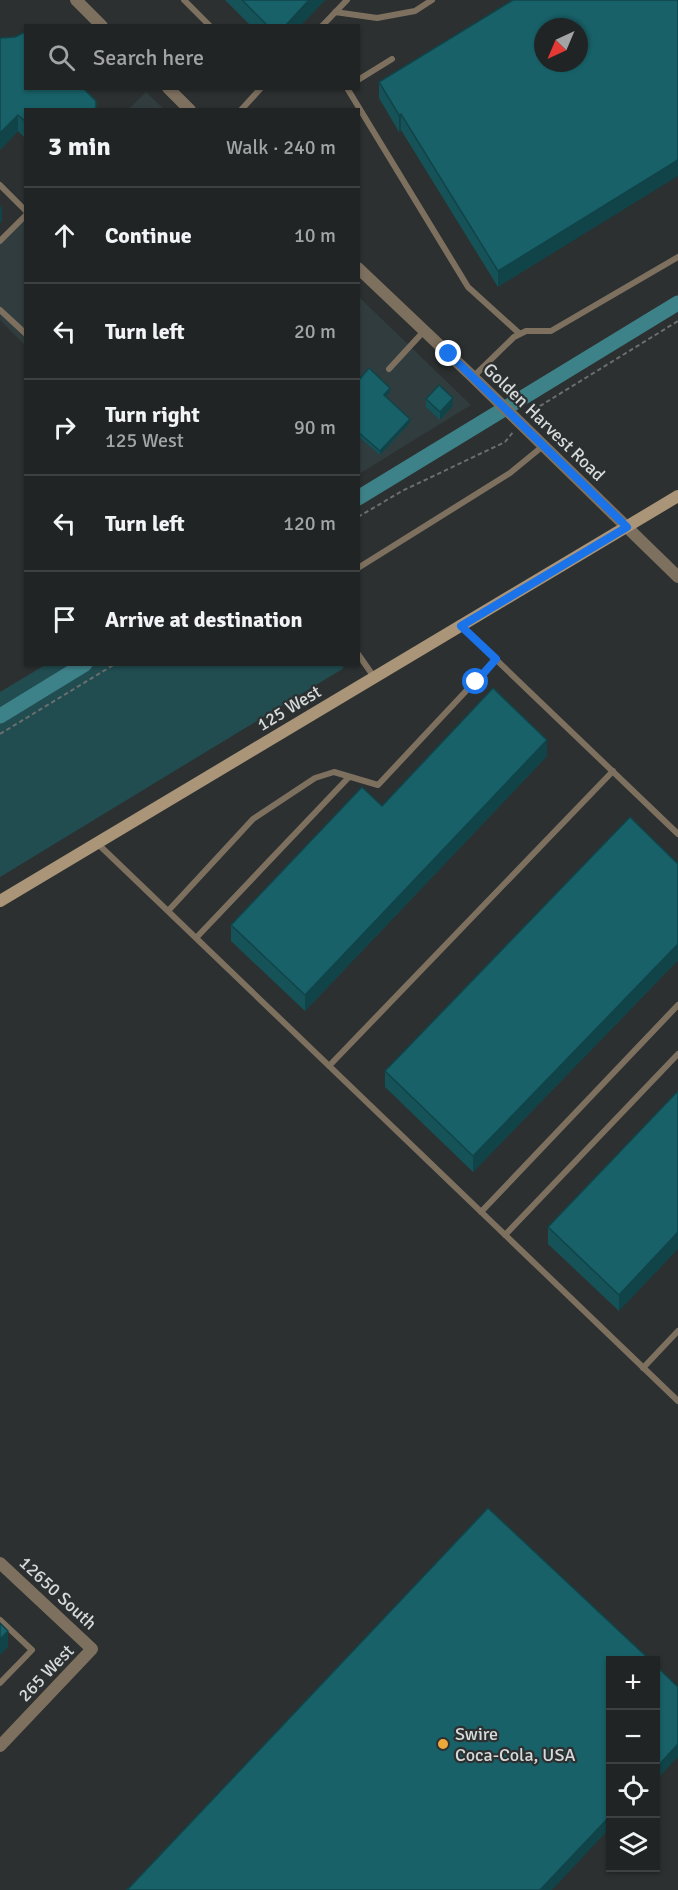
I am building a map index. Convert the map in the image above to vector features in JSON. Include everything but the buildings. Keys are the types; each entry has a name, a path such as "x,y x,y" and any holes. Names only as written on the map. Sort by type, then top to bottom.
{"main road":[{"name":"125 West","path":"0,900 678,496"}],"street":[{"path":"76,0 100,24"},
{"path":"170,90 188,108"},
{"name":"Golden Harvest Road","path":"360,270 678,577"},
{"name":"12650 South","path":"0,1563 92,1650"},
{"name":"265 West","path":"0,1746 92,1650"}],"lane":[{"path":"184,0 208,24"},
{"path":"324,24 346,0"},
{"path":"335,12 377,18 415,11 432,0"},
{"path":"360,79 392,59"},
{"path":"243,108 259,90"},
{"path":"348,90 359,108"},
{"path":"360,109 468,287 520,334"},
{"path":"0,186 24,211"},
{"path":"0,241 24,215"},
{"path":"473,377 514,337 526,331 551,331 678,256"},
{"path":"0,310 24,332"},
{"path":"389,369 424,330"},
{"path":"360,567 510,473 543,446"},
{"path":"461,626 678,834"},
{"path":"360,657 374,678"},
{"path":"168,911 253,819 315,778 334,772 378,785 496,659"},
{"path":"329,1066 613,771"},
{"path":"196,938 350,777"},
{"path":"97,843 678,1401"},
{"path":"481,1212 678,1005"},
{"path":"505,1235 678,1054"},
{"path":"644,1368 678,1331"},
{"path":"0,1620 32,1650 0,1683"}],"path":[{"path":"0,734 112,666"}],"shaded area":[{"path":"146,92 163,108 130,108"},
{"path":"24,218 24,344 0,320 0,243"},
{"path":"360,298 471,405 360,473"},
{"path":"43,666 342,666 344,668 0,877 0,692"}],"waterway":[{"path":"360,497 678,303"},
{"path":"0,716 82,666"}],"place":[{"name":"Swire Coca-Cola, USA","path":"443,1744"}],"route":[{"path":"449,354 627,527 461,626 496,659 476,682"}]}
